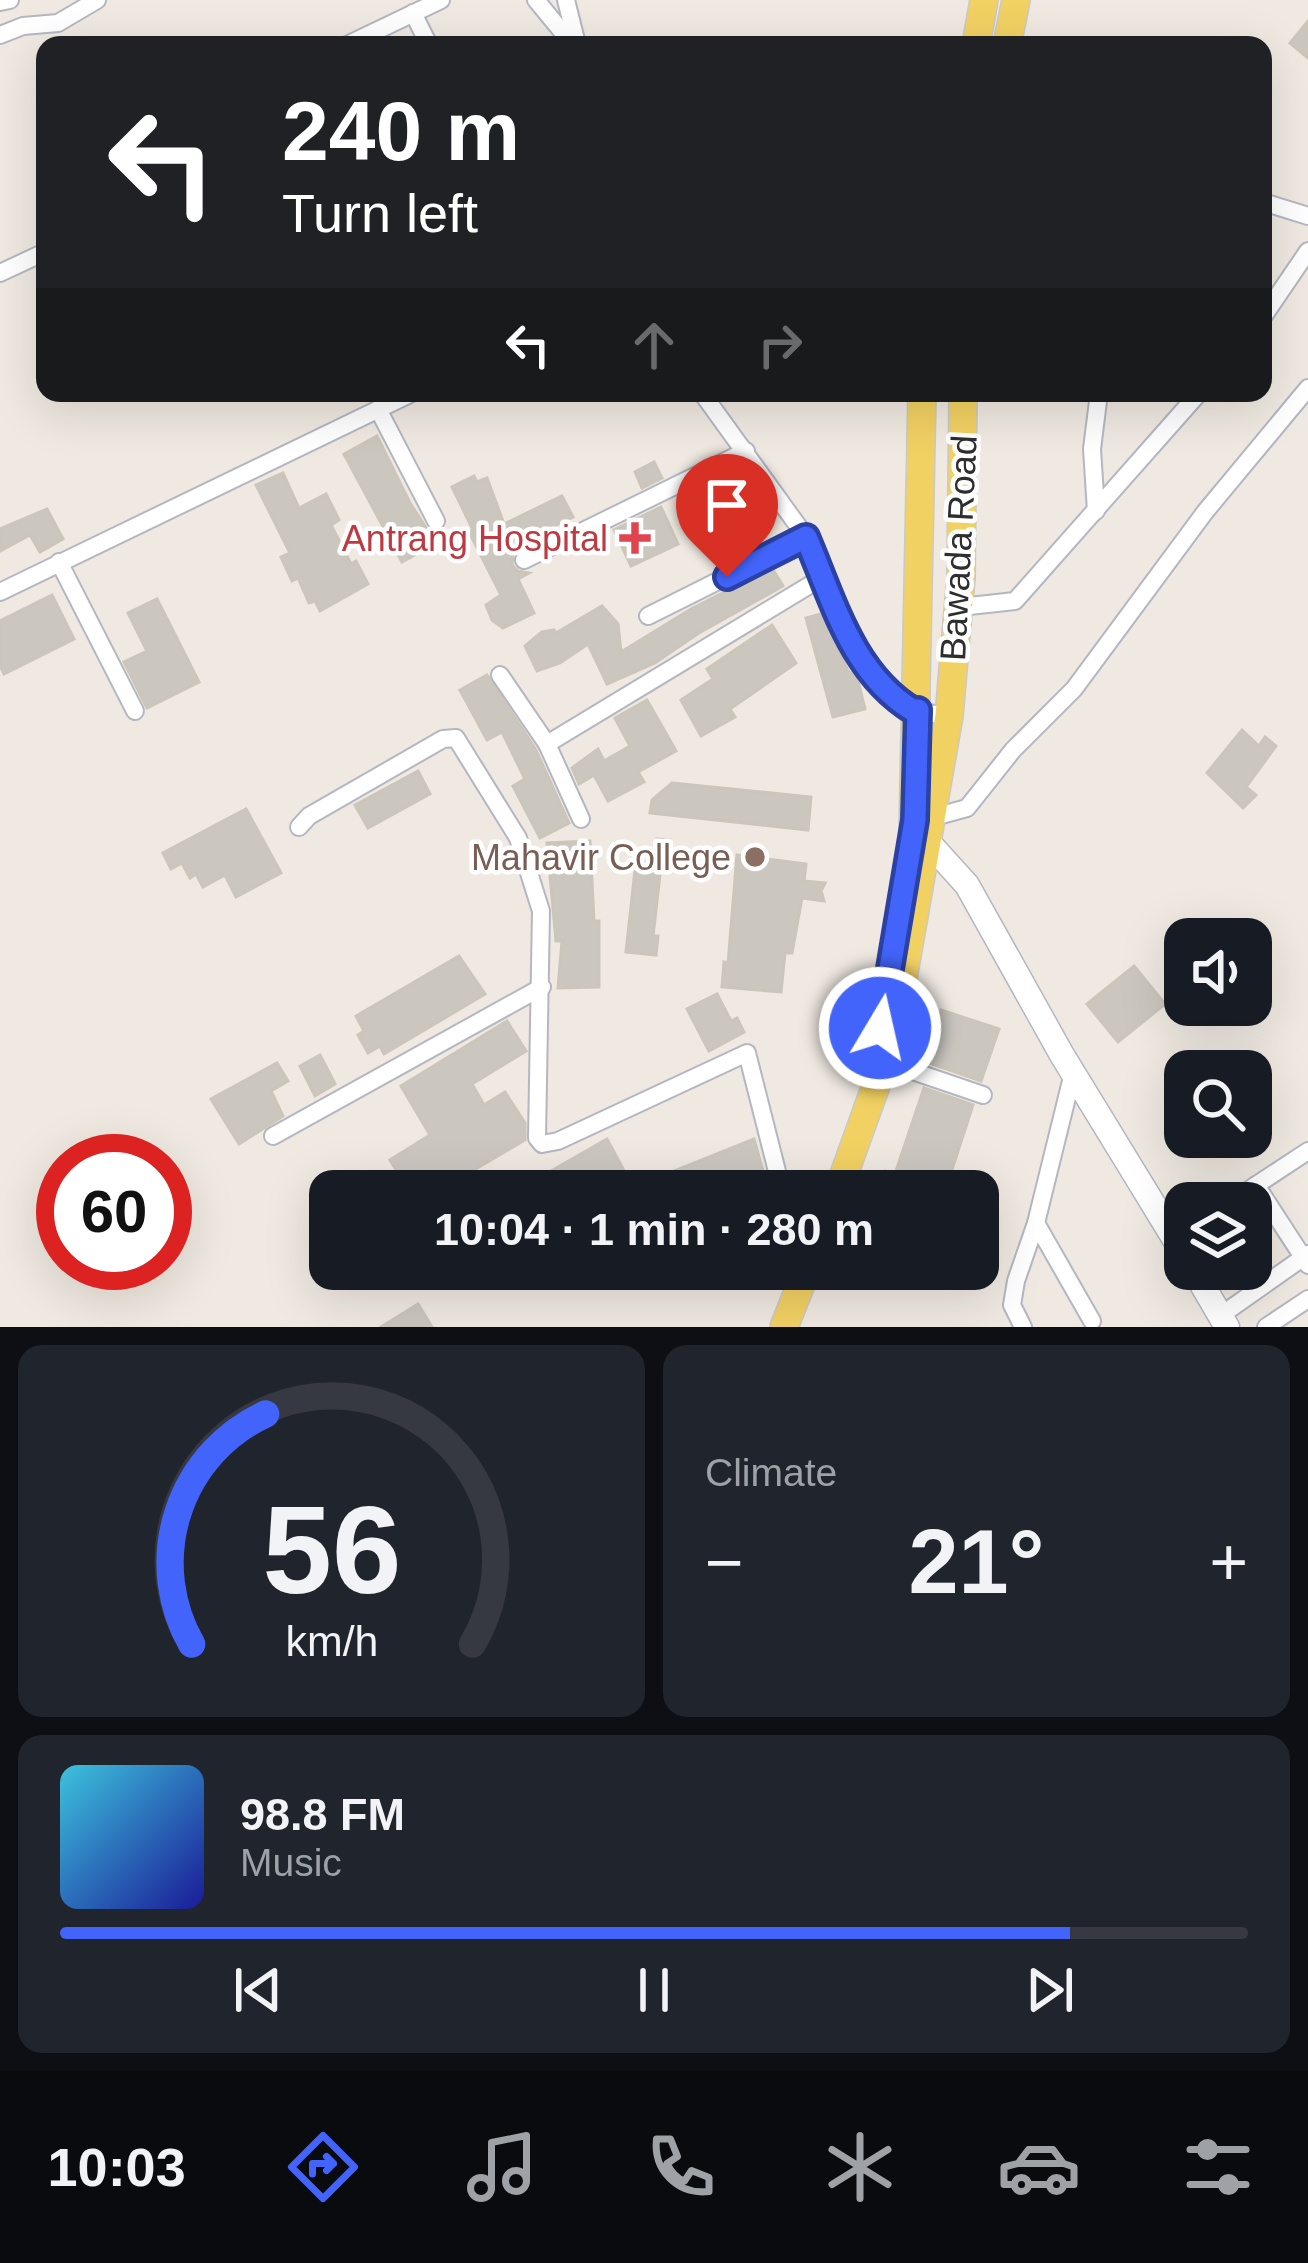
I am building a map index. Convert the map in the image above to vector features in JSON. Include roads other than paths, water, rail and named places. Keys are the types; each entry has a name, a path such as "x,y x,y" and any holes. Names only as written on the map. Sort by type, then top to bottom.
{"main road":[{"path":"978,36 984,0"},
{"path":"1009,36 1016,0"},
{"path":"841,1170 879,1041 922,828 918,710 922,402"},
{"name":"Bawada Road","path":"843,1170 886,1062 922,828 949,716 960,607 964,402"},
{"path":"788,1327 802,1290"}],"street":[{"path":"0,2 10,0"},
{"path":"0,35 22,26 58,23 97,0"},
{"path":"366,36 441,0"},
{"path":"536,0 567,36"},
{"path":"566,0 573,36"},
{"path":"413,14 424,36"},
{"path":"1272,205 1308,216"},
{"path":"1272,304 1308,251"},
{"path":"0,273 36,256"},
{"path":"1164,1214 1072,1073 986,915 922,828 968,808 1013,750 1074,689 1204,512 1308,388"},
{"path":"0,592 393,402"},
{"path":"709,402 806,537 856,657 887,694 914,711 949,716"},
{"path":"1096,511 1092,449 1098,402"},
{"path":"960,607 1015,601 1191,402"},
{"path":"377,410 436,521"},
{"path":"524,560 746,451"},
{"path":"648,616 806,537"},
{"path":"59,562 135,711"},
{"path":"547,744 823,577"},
{"path":"500,676 547,744 581,819"},
{"path":"299,827 310,816 443,739 456,738 518,838 541,911 537,1138 542,1144 558,1141 747,1053 777,1170"},
{"path":"273,1136 542,987"},
{"path":"886,1062 983,1095"},
{"path":"1023,1327 1012,1305 1016,1281 1036,1223 1072,1073"},
{"path":"1261,1182 1308,1151"},
{"path":"1205,1290 1223,1321 1306,1259 1272,1209"},
{"path":"1036,1223 1092,1321"},
{"path":"1266,1327 1308,1299"}],"place":[{"name":"Antrang Hospital","path":"635,538"},
{"name":"Mahavir College","path":"755,857"}]}
